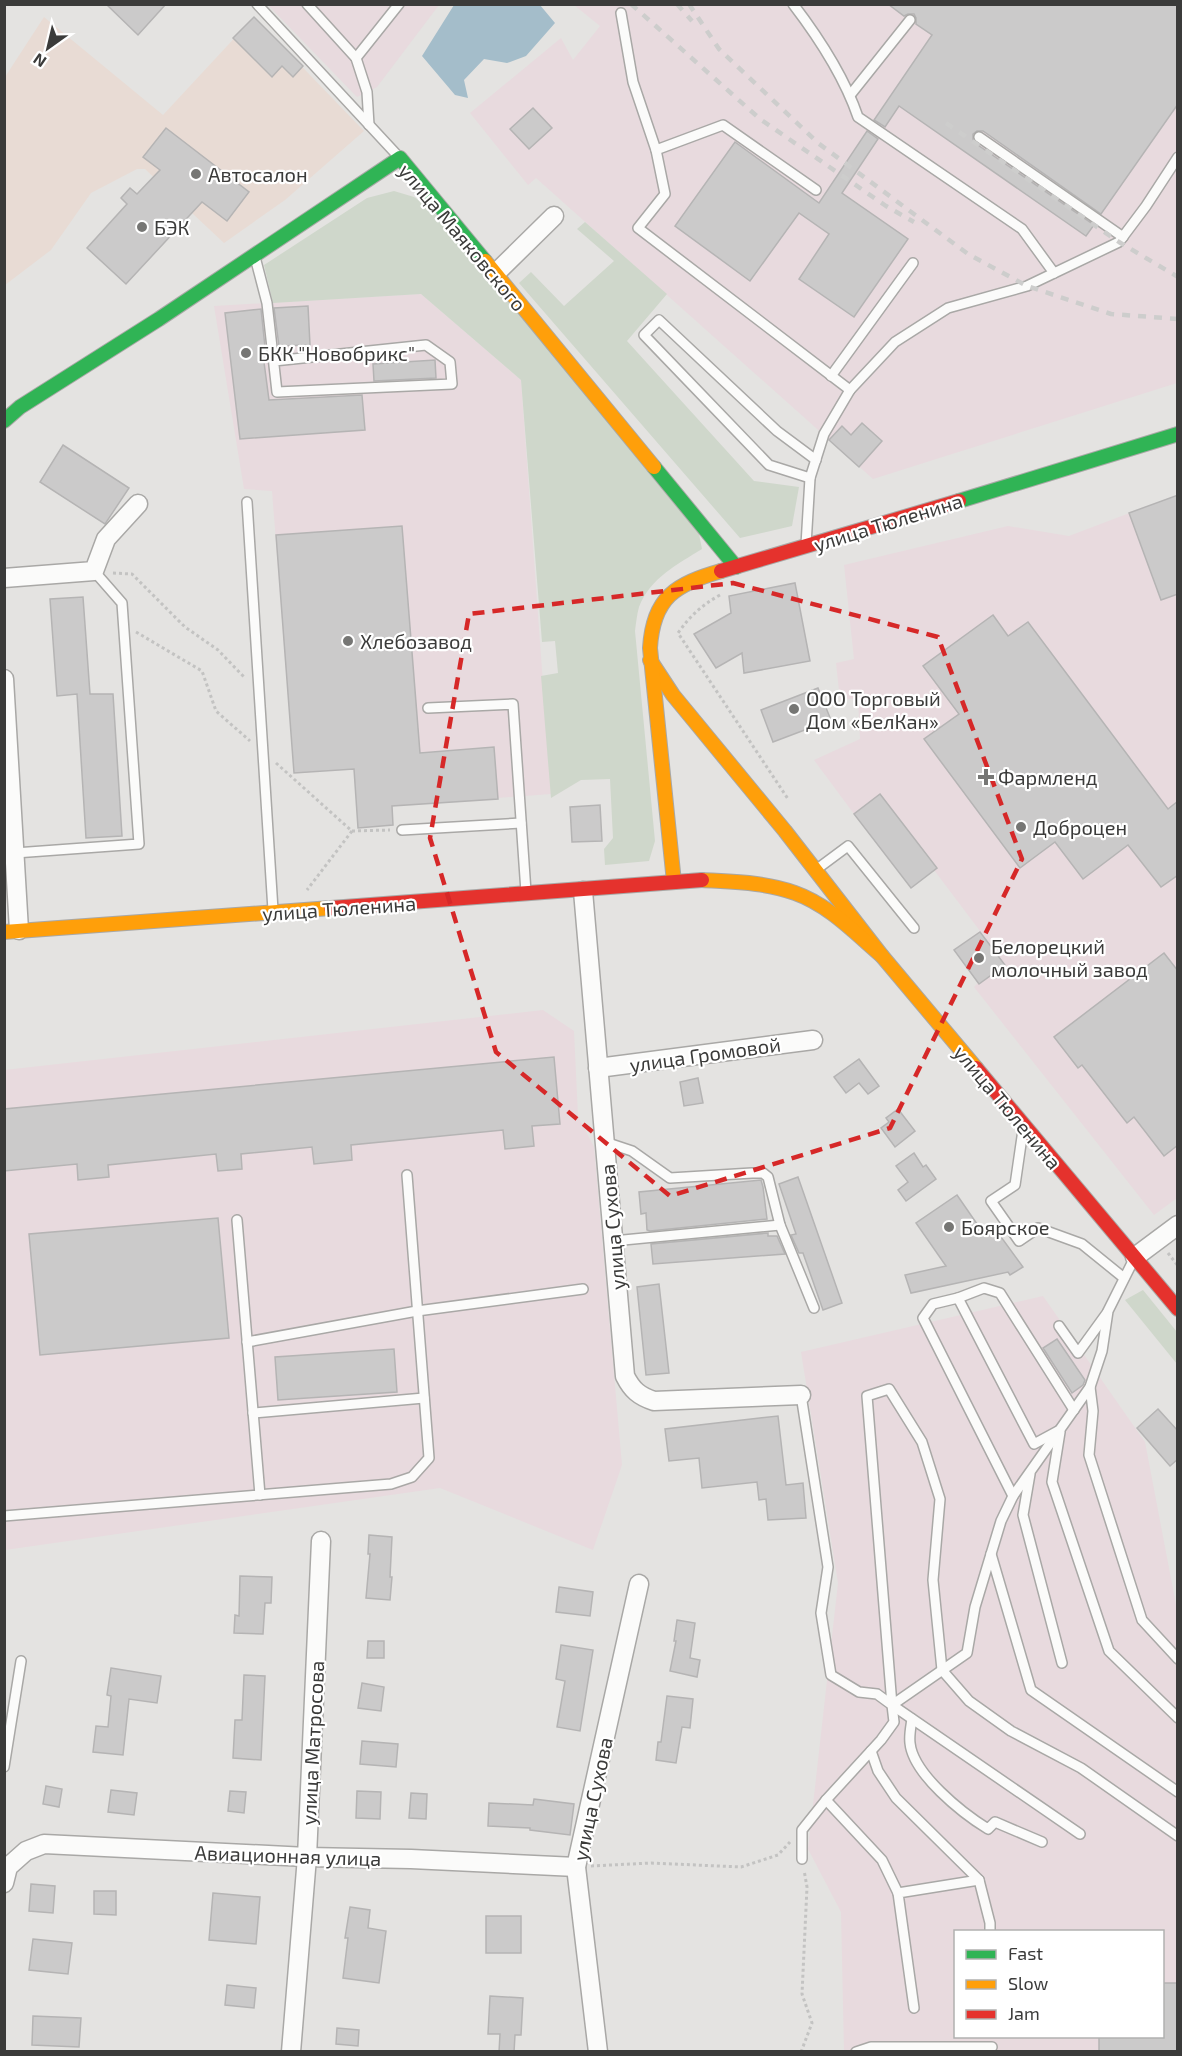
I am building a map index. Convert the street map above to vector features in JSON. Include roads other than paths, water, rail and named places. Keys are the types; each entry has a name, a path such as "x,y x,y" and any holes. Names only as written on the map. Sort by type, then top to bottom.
{"street":[{"name":"улица Маяковского","path":"4,421 20,407 159,319 400,158 736,567"},
{"path":"495,274 555,216"},
{"name":"улица Тюленина","path":"674,882 650,660 650,641 654,620 669,596 686,582 1178,434"},
{"path":"4,578 94,571 106,539 138,504"},
{"name":"улица Тюленина","path":"650,660 673,695 785,831 882,956 1178,1309"},
{"path":"4,679 15,853 12,931"},
{"path":"785,831 794,861"},
{"path":"783,889 791,876"},
{"name":"улица Тюленина","path":"12,931 583,891 703,880 783,889 810,899 832,914 882,956"},
{"name":"улица Сухова","path":"583,891 625,1376 631,1388 642,1397 654,1401 801,1395"},
{"name":"улица Громовой","path":"598,1068 813,1040"},
{"path":"1135,1257 1178,1225"},
{"name":"улица Матросова","path":"291,2052 306,1857 321,1541"},
{"name":"улица Сухова","path":"598,2052 576,1867 639,1584"},
{"name":"Авиационная улица","path":"6,1869 26,1851 44,1844 576,1867"}],"lane":[{"path":"257,4 400,158"},
{"path":"307,4 356,58 367,92 369,125"},
{"path":"356,58 399,4"},
{"path":"793,4 811,28 850,94 858,117 1022,229 1054,273"},
{"path":"621,13 633,82 656,150 665,194 638,228 850,390"},
{"path":"850,94 910,20"},
{"path":"656,150 723,124 816,189"},
{"path":"979,137 1123,237"},
{"path":"806,547 810,478 824,434 850,390 895,342 948,308 1027,286 1119,242 1178,157"},
{"path":"255,255 267,303 277,392 452,384 450,362 426,345 274,361"},
{"path":"831,376 913,263"},
{"path":"810,478 769,465 644,335 659,320 777,431 816,460"},
{"path":"247,502 273,912"},
{"path":"15,853 139,844 122,603 94,571"},
{"path":"428,708 513,704 526,894"},
{"path":"402,830 521,823"},
{"path":"816,871 848,846 914,928"},
{"path":"1024,1125 1015,1185 991,1202 1019,1241 1038,1228 1082,1244 1124,1278"},
{"path":"605,1142 632,1151 670,1178 763,1173 768,1177 780,1225 814,1308"},
{"path":"4,1516 391,1484 412,1477 429,1458 407,1175"},
{"path":"237,1220 260,1495"},
{"path":"613,1241 780,1225"},
{"path":"1059,1326 1078,1353 1108,1311 1135,1257"},
{"path":"1013,1496 923,1318 933,1304 984,1288 1000,1293 1074,1410"},
{"path":"247,1342 417,1311 583,1289"},
{"path":"958,1298 1034,1444 1060,1429"},
{"path":"892,1705 967,1653 975,1607 1001,1521 1013,1496 1090,1387 1102,1350 1108,1311"},
{"path":"1090,1387 1093,1411 1089,1455 1092,1466 1142,1620 1178,1659"},
{"path":"802,1859 802,1830 894,1722 867,1396 889,1389 922,1442 940,1499 933,1580 942,1670 969,1701 1011,1731 1081,1768 1178,1836"},
{"path":"801,1395 828,1567 820,1613 831,1675 859,1692 878,1694 1080,1834"},
{"path":"253,1413 424,1398"},
{"path":"1060,1429 1052,1482 1109,1651 1178,1718"},
{"path":"1030,1472 1023,1515 1062,1663"},
{"path":"991,1554 1031,1690 1178,1792"},
{"path":"4,1767 21,1661"},
{"path":"912,1719 909,1742 914,1759 933,1783 970,1819 988,1829 995,1822 1042,1842"},
{"path":"871,1751 878,1771 896,1798 979,1880 990,1930"},
{"path":"826,1800 882,1860 898,1893 914,2008"},
{"path":"898,1893 979,1880"},
{"path":"856,2052 871,2047 992,2045"}],"water":[{"path":"454,5 540,5 555,23 526,56 507,63 484,59 464,80 468,98 455,95 422,56"}],"railway":[{"path":"631,4 760,119 886,206 914,222"},
{"path":"677,4 692,21"},
{"path":"689,4 719,49 818,143 968,254 1027,286 1111,314 1178,319"},
{"path":"946,123 1119,242 1178,277"}],"place":[{"name":"Автосалон","path":"196,174"},
{"name":"БЭК","path":"142,227"},
{"name":"БКК \"Новобрикс\"","path":"246,353"},
{"name":"Хлебозавод","path":"348,641"},
{"name":"ООО Торговый Дом «БелКан»","path":"794,709"},
{"name":"Фармленд","path":"986,777"},
{"name":"Доброцен","path":"1021,827"},
{"name":"Белорецкий молочный завод","path":"979,958"},
{"name":"Боярское","path":"949,1227"}]}
